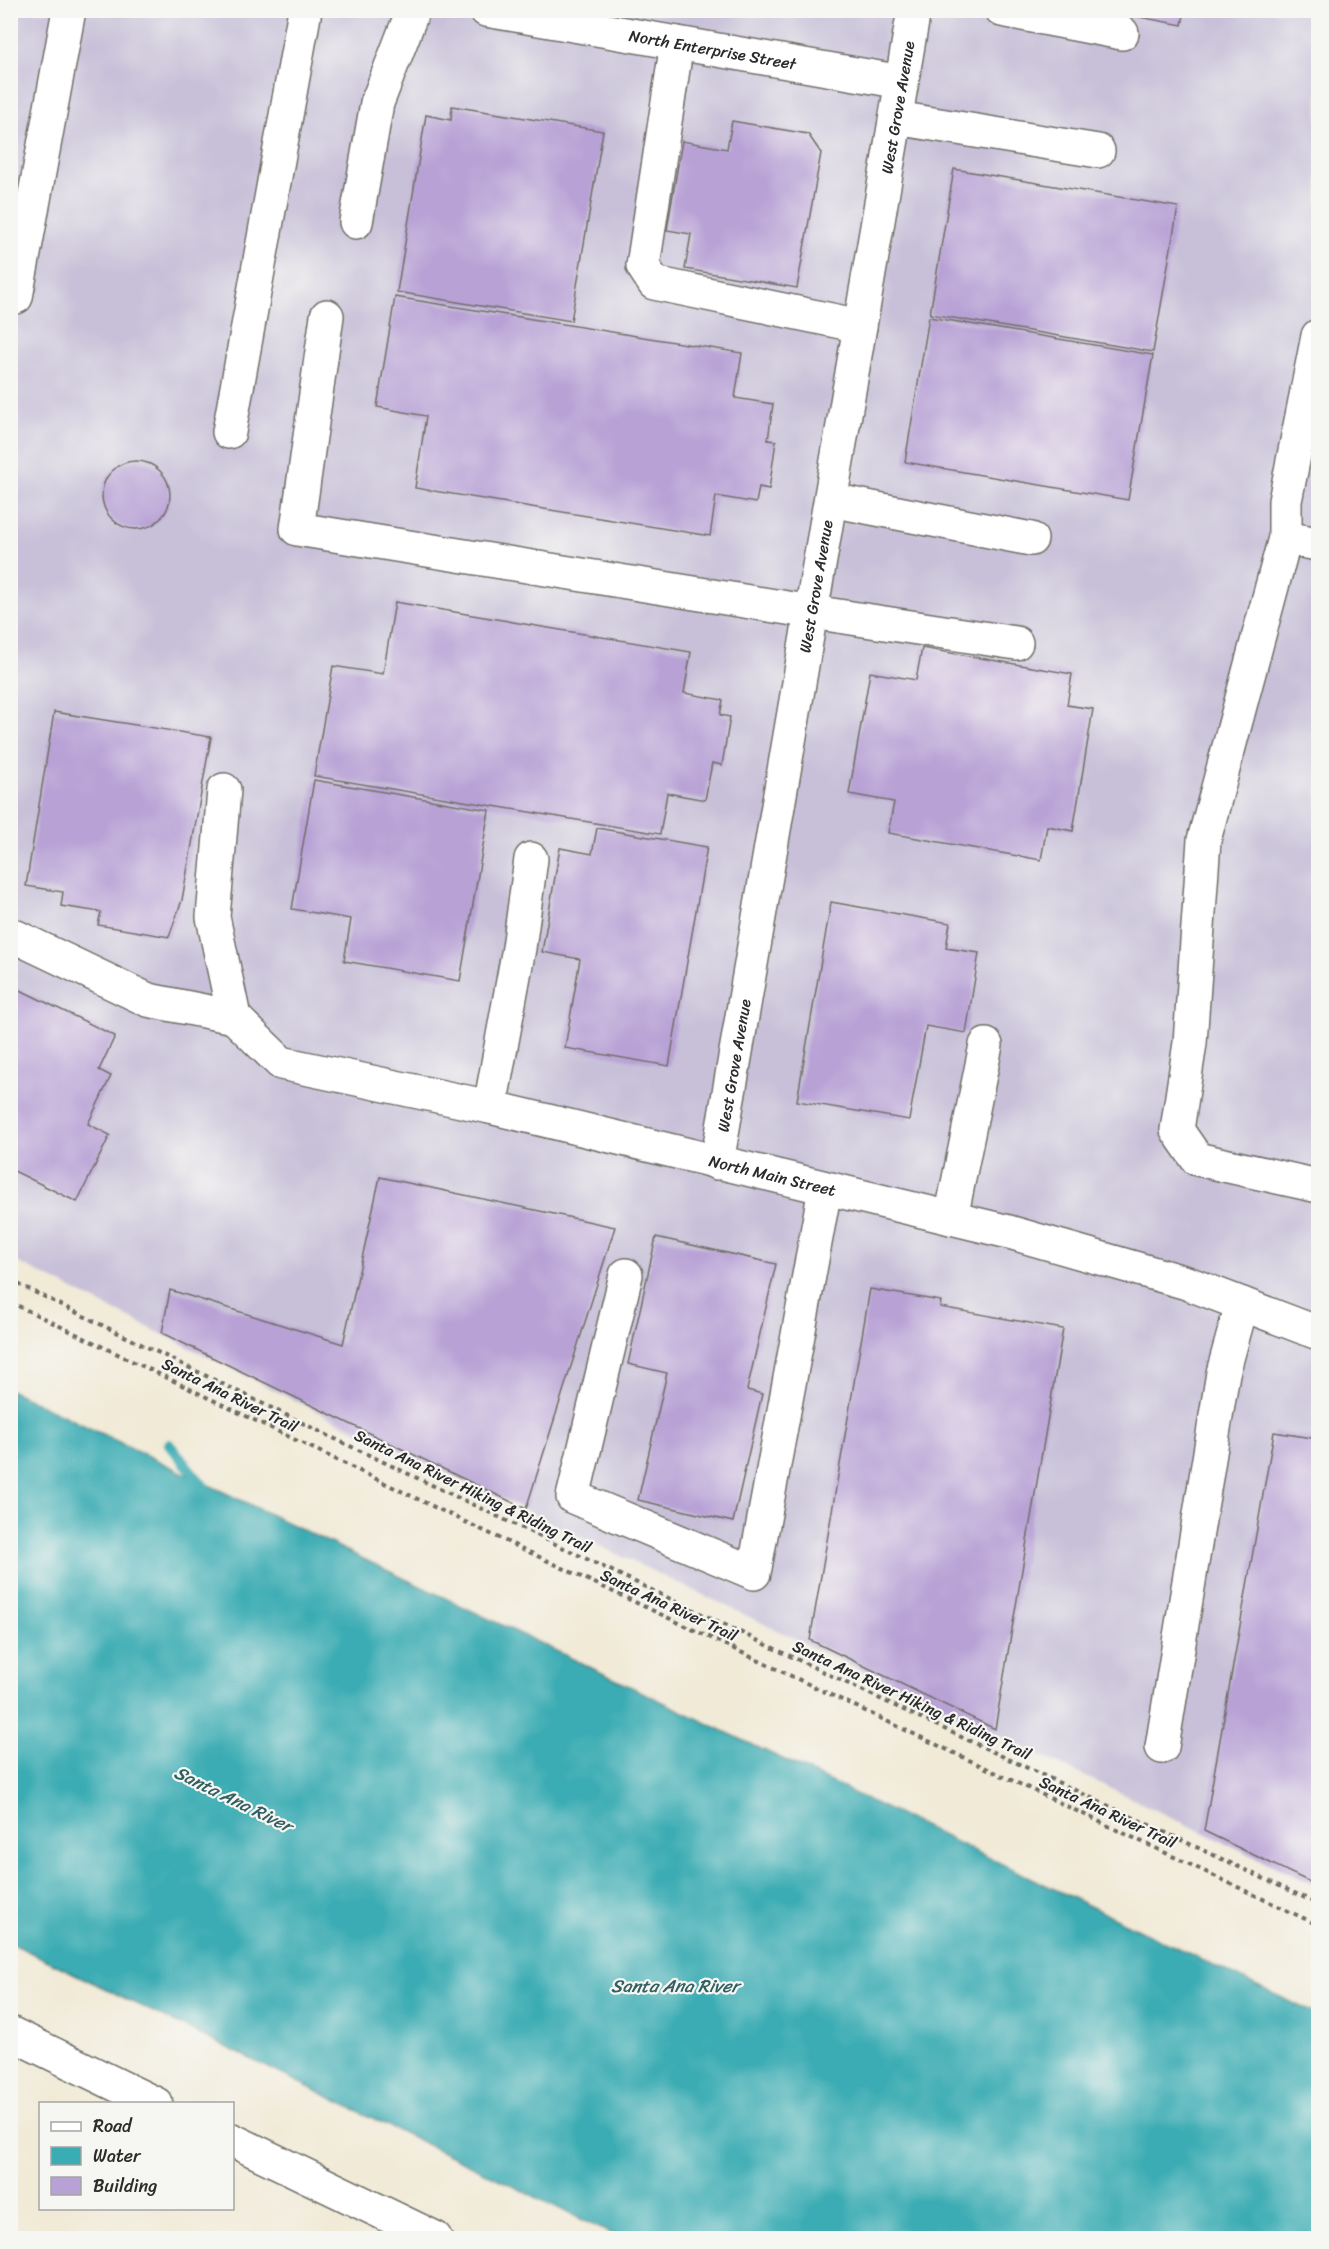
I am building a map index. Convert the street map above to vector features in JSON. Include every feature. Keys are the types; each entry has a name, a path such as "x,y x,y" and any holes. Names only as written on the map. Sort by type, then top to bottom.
{"street":[{"path":"16,297 69,10"},
{"path":"229,432 305,10"},
{"path":"356,222 377,103 413,10"},
{"name":"North Enterprise Street","path":"486,10 902,82"},
{"name":"West Grove Avenue","path":"717,1163 914,10"},
{"path":"1002,10 1122,33"},
{"path":"676,43 643,266 654,284 860,326"},
{"path":"896,118 1098,150"},
{"path":"327,316 297,529 1016,643"},
{"path":"1318,336 1285,501 1285,538 1203,840 1190,1043 1177,1130 1197,1159 1318,1186"},
{"path":"831,500 1031,539"},
{"path":"1285,538 1318,544"},
{"path":"10,934 148,1000 234,1017 213,917 224,790"},
{"path":"490,1107 519,948 531,859"},
{"name":"North Main Street","path":"234,1017 281,1063 490,1107 1009,1232 1187,1283 1318,1333"},
{"path":"951,1218 986,1045"},
{"path":"626,1275 573,1497 754,1573 825,1189"},
{"path":"1162,1747 1223,1373 1242,1304"},
{"path":"10,2033 154,2102"},
{"path":"234,2141 435,2238"}],"path":[{"name":"Santa Ana River Hiking & Riding Trail","path":"10,1280 329,1436 854,1687 1318,1904"},
{"name":"Santa Ana River Trail","path":"10,1302 457,1518 1318,1925"}],"shaded area":[{"path":"10,11 1318,11 1318,1887 326,1416 11,1259"}],"water":[{"name":"Santa Ana River","path":"10,1390 1318,2015 1318,2238 620,2238 11,1943"}],"building":[{"path":"1102,10 1185,10 1182,25"},
{"path":"452,106 603,131 571,321 397,292 426,115 451,120"},
{"path":"732,121 808,134 821,153 797,288 685,269 691,234 667,230 682,141 727,149"},
{"path":"954,169 1178,207 1153,352 930,314"},
{"path":"395,297 742,353 735,398 773,404 768,440 776,441 769,489 759,487 756,503 716,496 710,536 415,488 426,416 377,407"},
{"path":"929,317 1153,355 1128,500 905,462"},
{"path":"136,461 149,464 160,471 167,482 170,495 167,508 160,519 149,526 136,529 123,526 112,519 105,508 102,495 105,482 112,471 123,464"},
{"path":"395,602 691,652 684,693 723,700 720,715 730,717 722,765 712,763 705,800 667,793 660,834 314,776 333,666 383,674"},
{"path":"922,648 1072,674 1067,705 1093,709 1073,831 1047,826 1041,860 888,833 894,802 849,794 870,672 916,680"},
{"path":"54,712 211,737 182,900 169,937 98,925 101,912 61,906 63,892 26,886"},
{"path":"314,780 489,810 460,981 344,961 351,919 292,909"},
{"path":"597,828 707,847 669,1066 565,1048 580,959 542,952 560,848 592,854"},
{"path":"831,902 950,923 946,948 979,953 966,1033 926,1026 909,1120 797,1101"},
{"path":"10,985 115,1036 99,1070 111,1076 88,1124 110,1135 77,1202 10,1169"},
{"path":"380,1177 615,1227 526,1509 162,1333 170,1290 343,1344"},
{"path":"656,1237 776,1264 747,1390 762,1394 733,1522 638,1500 667,1373 628,1364"},
{"path":"870,1289 941,1301 940,1307 1063,1329 995,1729 810,1640"},
{"path":"1274,1432 1318,1439 1318,1886 1204,1831"}],"waterway":[{"path":"169,1444 207,1490"}]}
